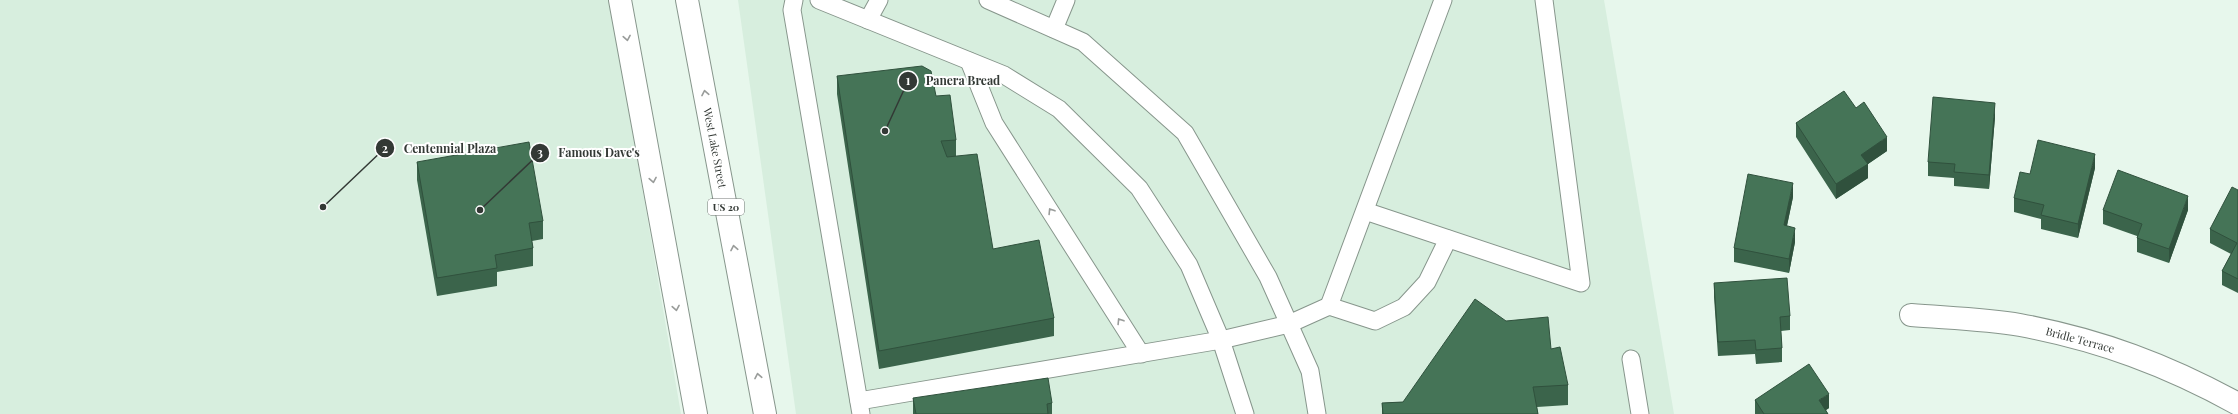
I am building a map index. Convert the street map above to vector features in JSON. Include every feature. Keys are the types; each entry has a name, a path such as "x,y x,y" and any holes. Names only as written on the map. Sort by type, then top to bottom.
{"main road":[{"path":"620,0 696,414"},
{"name":"West Lake Street","path":"687,0 765,414"},
{"name":"Bridle Terrace","path":"1911,315 2019,325 2095,342 2152,361 2238,404"}],"lane":[{"path":"794,0 792,10 860,407 1221,340 1289,324 1329,306 1375,321 1404,307 1427,282 1448,239"},
{"path":"819,0 1004,75 1059,108 1139,188 1189,266 1221,340 1245,414"},
{"path":"868,20 879,0"},
{"path":"988,0 1083,42 1185,132 1268,277 1310,371 1317,414"},
{"path":"1054,29 1066,0"},
{"path":"1329,306 1443,0"},
{"path":"1364,211 1581,282 1544,0"},
{"path":"969,61 994,123 1141,354"},
{"path":"1631,360 1640,414"}],"shaded area":[{"path":"0,0 610,0 681,414 0,414"},
{"path":"738,0 1604,0 1674,414 796,414"}],"building":[{"path":"922,66 931,71 936,96 950,95 956,140 941,141 947,157 977,154 993,249 1039,240 1054,318 879,351 837,76"},
{"path":"1844,91 1856,108 1864,102 1887,137 1861,155 1868,164 1836,184 1796,123"},
{"path":"1933,97 1995,103 1989,175 1954,172 1955,164 1928,162"},
{"path":"2038,140 2095,154 2078,224 2041,215 2044,205 2014,198 2020,172 2030,174"},
{"path":"529,142 543,221 529,223 533,248 495,255 497,268 437,278 417,162"},
{"path":"2118,170 2188,196 2169,249 2137,238 2142,224 2103,210"},
{"path":"1748,174 1793,183 1784,225 1795,228 1789,259 1734,248"},
{"path":"2232,187 2238,190 2238,279 2222,271 2237,243 2210,229"},
{"path":"1787,278 1790,316 1780,317 1782,348 1756,350 1755,340 1718,342 1714,283"},
{"path":"1475,299 1506,321 1548,317 1551,349 1560,347 1568,385 1533,387 1538,414 1383,414 1382,403 1403,402"},
{"path":"1809,364 1829,394 1819,400 1828,414 1764,414 1755,400"},
{"path":"1048,378 1052,403 1047,404 1048,414 916,414 913,398"}],"place":[{"name":"Panera Bread","path":"885,131"},
{"name":"Centennial Plaza","path":"323,207"},
{"name":"Famous Dave's","path":"480,210"}]}
